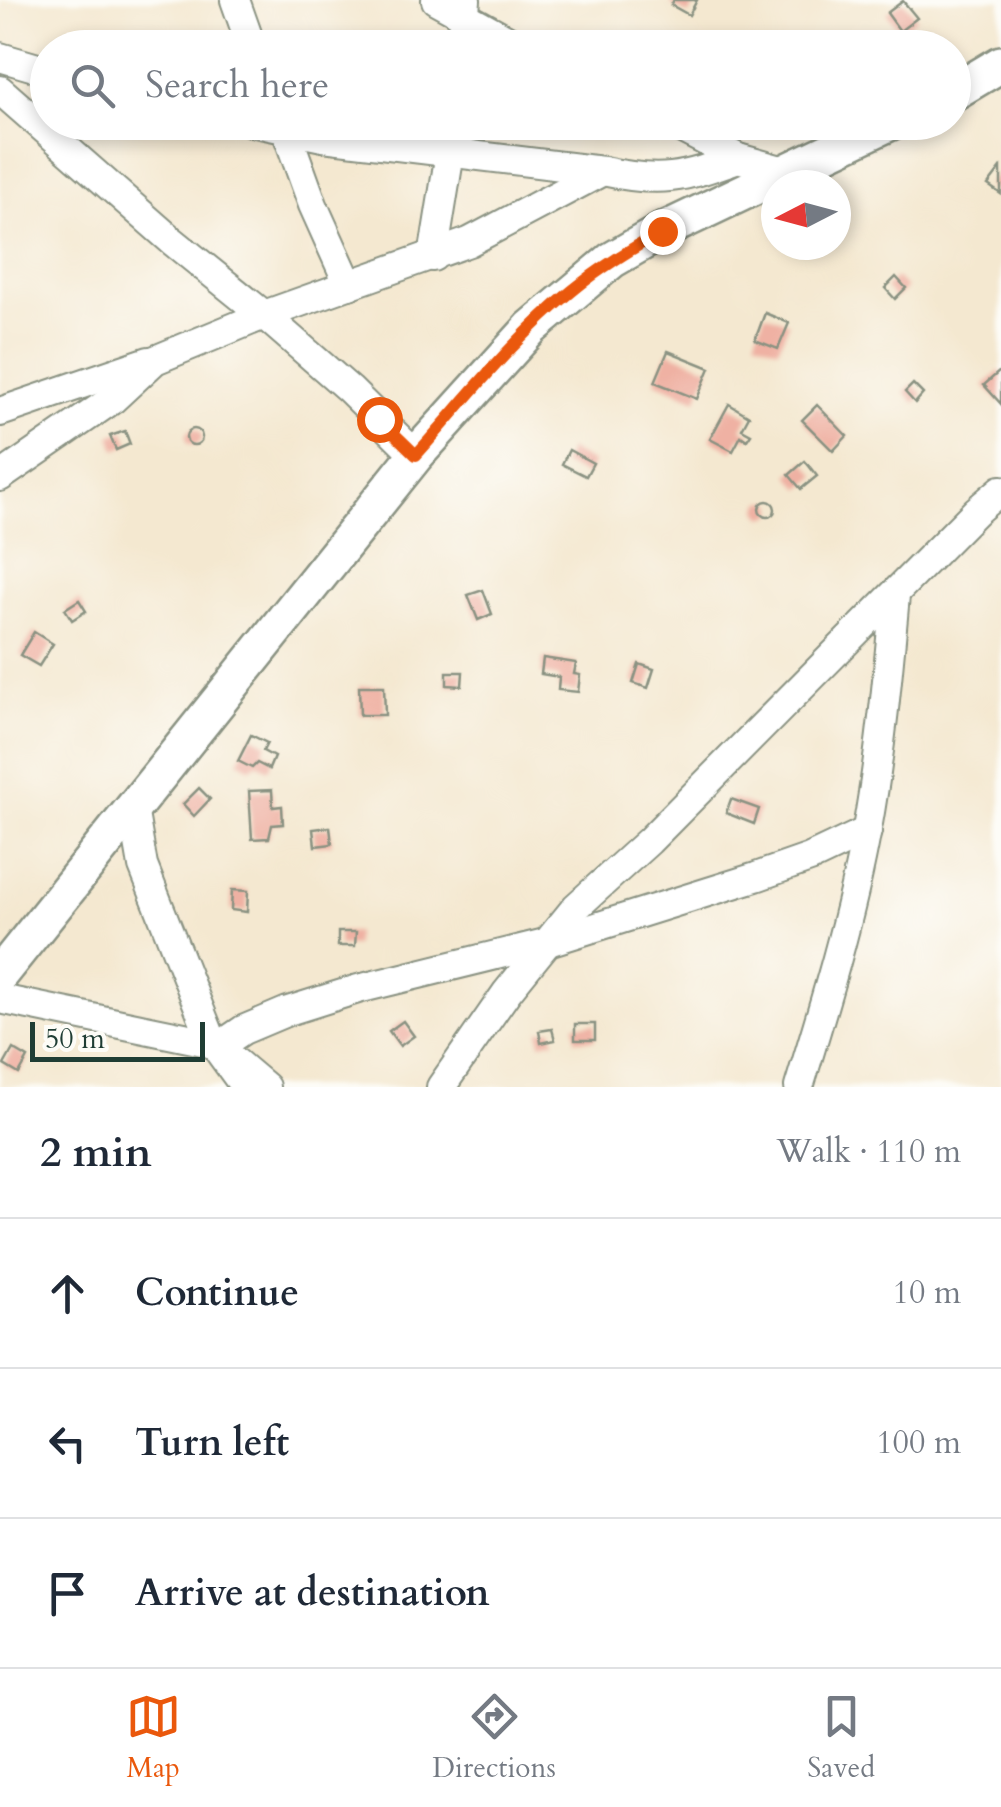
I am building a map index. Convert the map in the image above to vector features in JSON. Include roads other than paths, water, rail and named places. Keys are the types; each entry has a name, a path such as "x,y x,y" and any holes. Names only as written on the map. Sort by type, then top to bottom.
{"street":[{"path":"235,0 246,30"},
{"path":"436,0 465,8 496,30"},
{"path":"0,57 30,65"},
{"path":"971,82 1001,64"},
{"path":"0,90 30,116"},
{"path":"57,140 171,240 264,314 416,455"},
{"path":"290,140 349,286"},
{"path":"372,140 646,180 690,175 738,158"},
{"path":"433,256 453,140"},
{"path":"704,140 738,158 781,170"},
{"path":"792,170 854,140"},
{"path":"0,412 155,360 264,314 469,242 602,171"},
{"path":"0,974 416,455 531,328 597,272 662,231 761,185"},
{"path":"0,478 113,399 155,360"},
{"path":"441,1087 545,942 576,908 650,841 976,510 1001,490"},
{"path":"799,1087 836,966 867,831 895,595"},
{"path":"133,808 143,866 215,1045 245,1087"},
{"path":"215,1045 288,1011 358,989 545,942 792,864 867,831"},
{"path":"0,999 215,1045 265,1087"}]}
